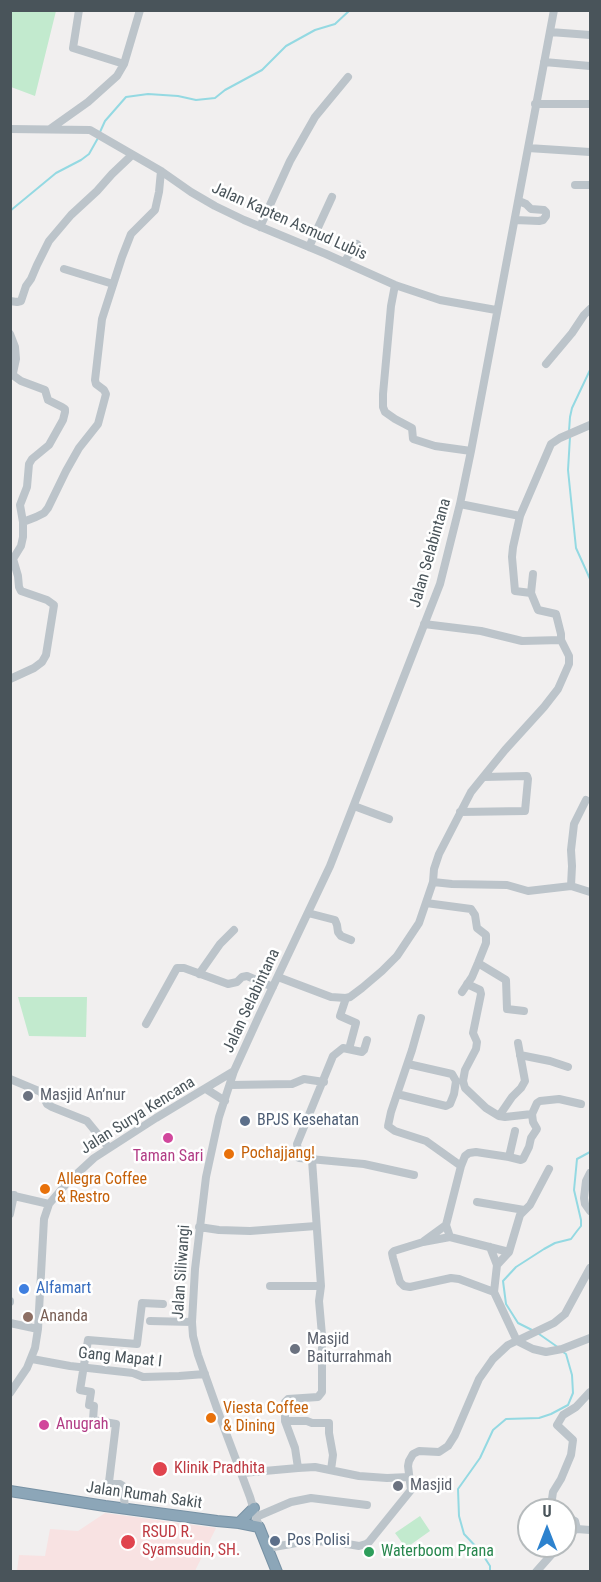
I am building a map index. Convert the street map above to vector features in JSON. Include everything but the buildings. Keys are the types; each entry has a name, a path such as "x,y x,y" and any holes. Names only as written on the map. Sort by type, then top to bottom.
{"highway":[{"name":"Jalan Rumah Sakit","path":"10,1491 218,1521 239,1523 256,1517"},
{"path":"239,1523 256,1517"},
{"name":"Jalan Siliwangi","path":"256,1517 277,1572"}],"street":[{"path":"80,10 73,48 124,64"},
{"path":"49,130 115,80 124,64 140,10"},
{"name":"Jalan Selabintana","path":"234,1071 330,866 440,584 471,451 554,10"},
{"path":"550,32 591,36"},
{"path":"544,62 591,66"},
{"path":"260,227 290,162 315,117 348,77"},
{"path":"536,104 591,104"},
{"name":"Jalan Kapten Asmud Lubis","path":"10,129 88,129 161,171 214,206 260,227 395,285 440,300 496,310"},
{"path":"528,148 591,152"},
{"path":"10,301 21,301 26,286 50,242 71,214 132,155"},
{"path":"23,522 44,513 48,508 79,448 98,424 106,394 95,380 102,319 131,234 154,210 161,171"},
{"path":"575,185 591,184"},
{"path":"309,247 332,197"},
{"path":"515,220 539,221 546,216 544,210 531,209 519,201"},
{"path":"344,262 357,244"},
{"path":"64,269 113,284"},
{"path":"395,285 383,394 385,412 412,428 413,439 435,446 471,451"},
{"path":"546,364 591,309"},
{"path":"10,334 15,347 14,376 45,390 48,400 66,411 49,445 29,464 27,488 20,505 23,522 22,542 12,561 20,589 53,604 44,659 34,668 10,679"},
{"path":"531,593 515,590 512,557 520,516 551,444 591,424"},
{"path":"460,504 520,516"},
{"path":"278,977 331,997 350,997 392,961 419,923 433,882 439,854 471,792 558,689 569,664 569,656 561,640 558,617 556,614 538,610 531,593 533,574"},
{"path":"424,624 522,640 561,640"},
{"path":"460,812 525,811 526,776 484,777"},
{"path":"571,885 574,824 586,800"},
{"path":"354,806 389,819"},
{"path":"433,882 507,885 528,891 571,885 591,892"},
{"path":"426,903 467,908 474,911 477,928 486,935 487,939 478,963 462,992"},
{"path":"308,913 335,920 341,936 351,940"},
{"path":"199,974 220,944 234,930"},
{"path":"478,963 506,980 507,1009 524,1011"},
{"path":"146,1024 177,968 184,968 228,984 247,976 273,987"},
{"path":"467,984 480,990 481,994 473,1033 477,1042 476,1049 465,1070 463,1083 468,1092 499,1116 532,1114"},
{"path":"346,998 340,1016 356,1023 350,1049"},
{"path":"421,1018 388,1124 390,1128 426,1141 461,1166"},
{"path":"367,1040 364,1052 343,1048 336,1053 297,1144 299,1158 364,1164 414,1175"},
{"path":"499,1116 525,1081 518,1043"},
{"path":"520,1055 568,1067"},
{"path":"397,1094 446,1106 450,1104 454,1094 456,1081 452,1074 408,1064"},
{"name":"Jalan Siliwangi","path":"234,1071 219,1117 207,1168 199,1227 192,1322 193,1336 205,1374 256,1517"},
{"name":"Jalan Surya Kencana","path":"10,1393 32,1359 38,1329 44,1219 50,1204 77,1172 109,1148 234,1071"},
{"path":"10,1079 41,1092 47,1104 52,1107 87,1121 109,1148"},
{"path":"230,1085 286,1085 304,1079 324,1082"},
{"path":"206,1089 225,1101"},
{"path":"450,1237 446,1225 465,1156 476,1152 521,1160 537,1130 532,1114 537,1103 559,1099 581,1104"},
{"path":"510,1157 515,1131"},
{"path":"298,1468 295,1448 285,1421 285,1402 288,1399 318,1397 321,1394 322,1335 319,1301 321,1286 312,1160"},
{"path":"497,1265 509,1252 517,1221 530,1205 549,1169"},
{"path":"591,1173 586,1181 584,1198 585,1204 591,1211"},
{"path":"10,1214 12,1195 50,1204"},
{"path":"477,1202 525,1210"},
{"path":"423,1242 446,1225"},
{"path":"199,1227 250,1231 316,1226"},
{"path":"494,1292 450,1278 410,1287 404,1286 400,1282 392,1253 423,1242 450,1237 509,1252"},
{"path":"490,1247 497,1265 494,1292 517,1341 532,1349 546,1352 559,1350 591,1338"},
{"path":"268,1548 308,1541 359,1546 366,1544 409,1493 411,1488 408,1466 411,1456 419,1451 439,1452 448,1446 486,1368 508,1345 566,1314 591,1268"},
{"path":"270,1286 321,1286"},
{"path":"125,1509 123,1486 112,1485 109,1482 116,1424 93,1420 94,1406 89,1405 91,1392 80,1390 89,1339 137,1344 142,1303 163,1304"},
{"path":"150,1321 192,1322"},
{"path":"10,1323 38,1329"},
{"name":"Gang Mapat I","path":"32,1359 132,1373 143,1377 205,1374"},
{"path":"552,1498 571,1455 573,1440 557,1425 563,1415 576,1407 591,1392"},
{"path":"285,1421 329,1423 333,1455 331,1470"},
{"path":"242,1473 315,1467 359,1476 409,1477"},
{"path":"256,1517 291,1502 311,1498 367,1505"},
{"path":"577,1529 591,1530"},
{"path":"536,1572 548,1558"}],"shaded area":[{"name":"RSUD R. Syamsudin, SH.","path":"105,1513 216,1528 195,1571 17,1571 19,1555 45,1556 50,1529 78,1531"}],"green space":[{"path":"10,11 56,11 35,96 11,87"},
{"path":"18,997 87,997 86,1037 29,1036"},
{"path":"420,1516 430,1531 406,1548 395,1533"}],"waterway":[{"path":"100,132 105,121 126,97 148,94 196,100 215,98 262,70 286,46 315,30 335,24 350,10"},
{"path":"10,211 56,173 89,154 98,138"},
{"path":"569,431 572,408 590,370"},
{"path":"570,437 568,470 576,548 590,579"},
{"path":"532,1330 518,1323 506,1304 503,1281 516,1267 544,1249 555,1243 571,1239 581,1226 574,1190 577,1159 590,1152"},
{"path":"539,1334 559,1348"},
{"path":"490,1572 490,1566 481,1552 464,1534 459,1516 458,1489 480,1458 493,1430 506,1419 539,1418 568,1405 573,1393 572,1375 566,1354 563,1352"}],"place":[{"name":"Masjid An’nur","path":"28,1096"},
{"name":"BPJS Kesehatan","path":"245,1121"},
{"name":"Taman Sari","path":"168,1138"},
{"name":"Pochajjang!","path":"229,1154"},
{"name":"Allegra Coffee & Restro","path":"45,1189"},
{"name":"Alfamart","path":"24,1289"},
{"name":"Ananda","path":"28,1317"},
{"name":"Masjid Baiturrahmah","path":"295,1349"},
{"name":"Viesta Coffee & Dining","path":"211,1418"},
{"name":"Anugrah","path":"44,1425"},
{"name":"Klinik Pradhita","path":"160,1469"},
{"name":"Masjid","path":"398,1486"},
{"name":"Pos Polisi","path":"275,1541"},
{"name":"RSUD R. Syamsudin, SH.","path":"128,1542"},
{"name":"Waterboom Prana","path":"369,1552"}]}
